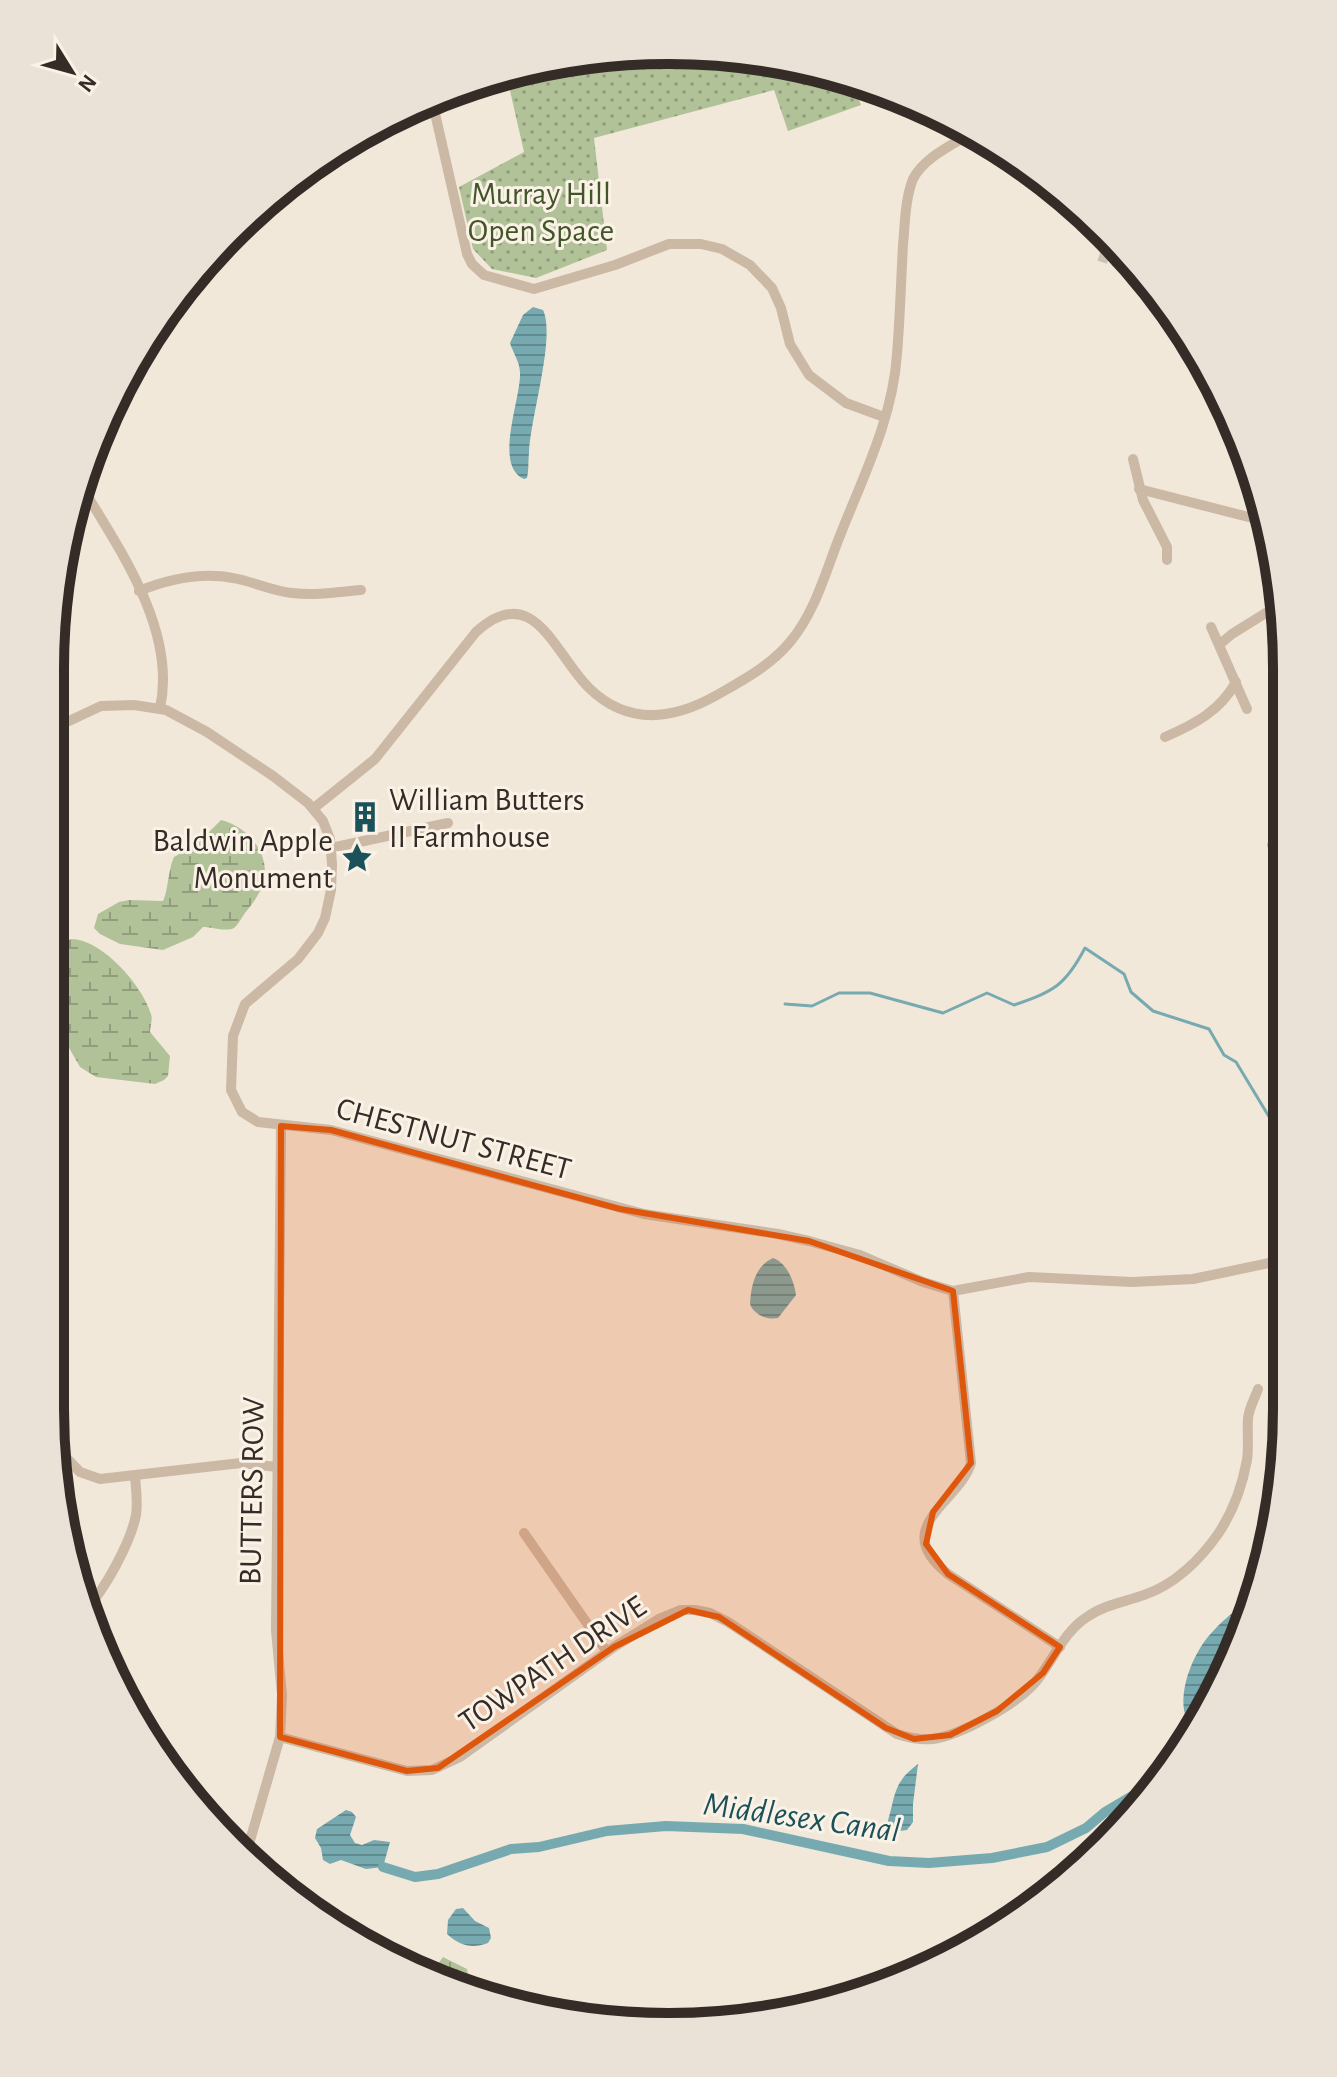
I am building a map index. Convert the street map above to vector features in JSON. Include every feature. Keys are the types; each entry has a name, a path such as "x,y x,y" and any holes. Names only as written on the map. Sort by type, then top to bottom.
{"street":[{"path":"435,111 467,254 472,264 484,275 521,288 538,289 669,244 701,244 722,249 750,265 772,288 781,308 790,344 809,375 846,403 884,417"},
{"path":"64,723 98,706 160,708 218,738 314,808 375,759 476,632 503,615 517,614 536,621 551,636 587,686 603,699 631,712 662,716 685,712 756,672 789,643 813,605 871,460 895,374 908,199 915,176 928,161 961,140"},
{"path":"1133,459 1139,489 1167,547 1167,560"},
{"path":"1139,489 1253,518"},
{"path":"89,499 155,625 164,681 160,708"},
{"path":"139,591 162,582 204,576 238,579 272,590 306,594 361,590"},
{"path":"1220,644 1270,610"},
{"path":"1211,627 1247,709"},
{"path":"1165,737 1209,714 1227,697 1236,682"},
{"name":"CHESTNUT STREET","path":"314,808 325,825 331,848 331,890 322,926 298,959 245,1004 233,1036 230,1081 235,1101 242,1112 253,1120 331,1130 644,1214 809,1241 860,1255 932,1286 953,1291 1029,1277 1132,1282 1193,1279 1273,1262"},
{"path":"331,848 448,823"},
{"name":"BUTTERS ROW","path":"249,1844 280,1737 282,1695 276,1630 281,1126"},
{"path":"953,1291 971,1463 963,1481 933,1512 926,1531 926,1544 938,1566 948,1574 1060,1647"},
{"name":"TOWPATH DRIVE","path":"280,1737 407,1771 432,1770 460,1757 607,1652 669,1614 681,1610 702,1611 728,1622 892,1731 926,1739 950,1735 1018,1698 1038,1679 1085,1617 1160,1588 1184,1572 1210,1545 1227,1519 1241,1486 1248,1449 1249,1416 1258,1389"},
{"path":"66,1459 75,1469 100,1479 241,1463 277,1467"},
{"path":"95,1599 108,1580 132,1527 137,1504 135,1476"},
{"path":"524,1533 607,1652"}],"highlighted area":[{"path":"281,1126 331,1130 620,1209 809,1241 953,1291 971,1463 933,1512 926,1544 948,1574 1060,1647 1043,1673 997,1711 950,1735 914,1739 886,1728 719,1617 688,1610 614,1647 438,1768 407,1771 280,1737"}],"green space":[{"name":"Murray Hill Open Space","path":"668,64 747,69 857,94 861,105 788,131 774,90 594,138 607,250 536,278 492,269 473,249 459,187 524,152 509,86 590,69"},
{"path":"221,820 248,835 260,851 265,870 259,894 234,928 203,927 193,937 163,950 120,944 94,928 98,914 119,902 163,901 174,857 197,844"},
{"path":"64,941 83,941 108,955 139,990 152,1016 150,1032 170,1056 168,1076 164,1080 155,1084 96,1077 80,1067 64,1039"},
{"path":"443,1957 467,1969 469,1979 437,1967"}],"water":[{"path":"533,307 543,310 546,339 530,438 528,475 524,479 515,472 510,461 509,447 520,373 510,343 523,315"},
{"path":"773,1258 789,1273 796,1295 778,1318 758,1314 750,1304 758,1271"},
{"path":"1239,1607 1211,1676 1187,1719 1184,1693 1190,1669 1212,1632"},
{"path":"918,1764 913,1822 907,1830 893,1832 887,1824 896,1791 903,1777"},
{"path":"346,1810 356,1817 350,1835 355,1843 362,1845 374,1840 390,1842 383,1867 366,1869 341,1860 330,1864 323,1860 315,1838 317,1829"},
{"path":"463,1908 475,1921 489,1928 491,1938 488,1943 466,1945 447,1934 448,1920 456,1909"}],"waterway":[{"path":"785,1004 812,1006 839,993 870,993 943,1013 987,993 1014,1005 1057,986 1085,948 1124,974 1131,992 1153,1011 1209,1029 1224,1055 1236,1062 1273,1123"},
{"name":"Middlesex Canal","path":"383,1867 415,1877 438,1874 511,1849 539,1847 607,1831 666,1826 743,1829 889,1861 929,1863 992,1858 1047,1847 1086,1828 1132,1796"}],"tunnel":[{"path":"1099,256 1115,261"}],"place":[{"name":"William Butters II Farmhouse","path":"365,817"},
{"name":"Baldwin Apple Monument","path":"357,858"}]}
